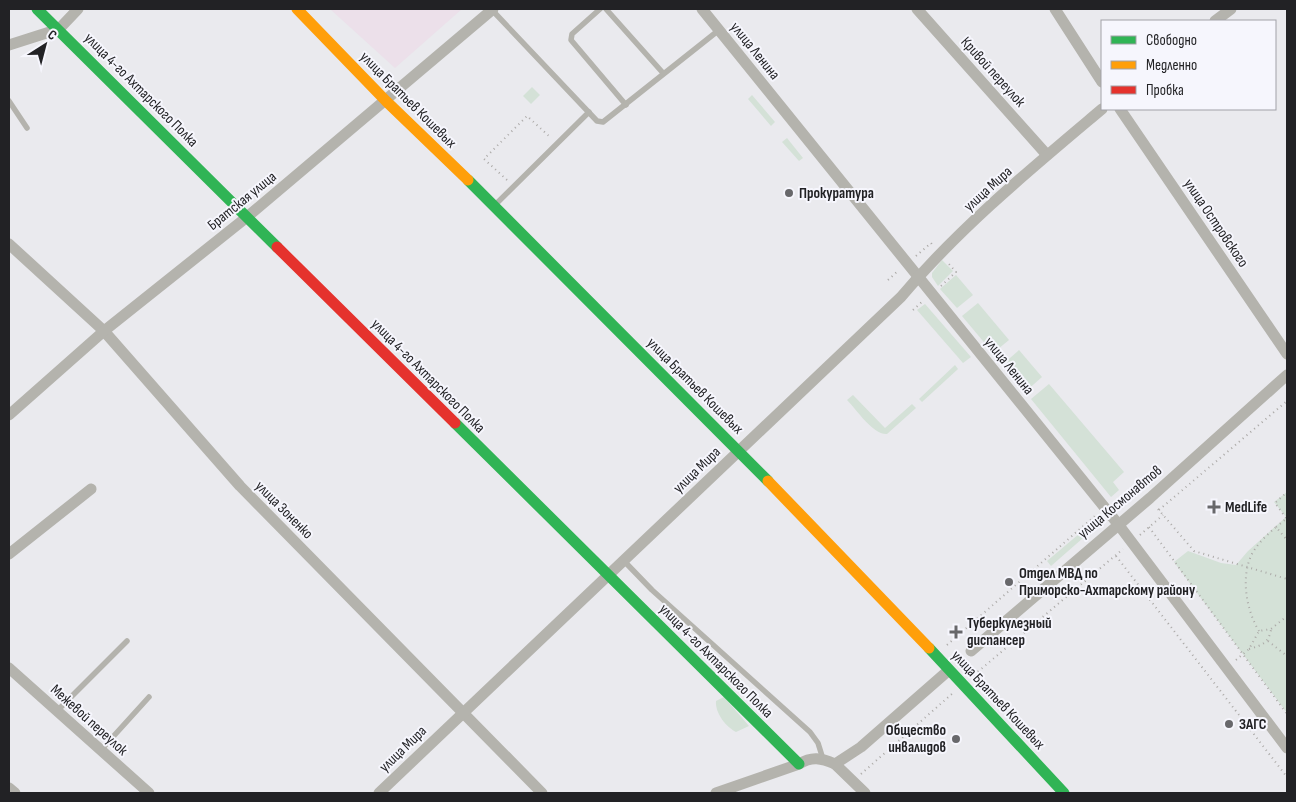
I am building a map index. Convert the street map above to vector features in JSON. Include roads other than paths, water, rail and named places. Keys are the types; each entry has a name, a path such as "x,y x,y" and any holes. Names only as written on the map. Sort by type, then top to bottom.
{"street":[{"name":"улица 4-го Ахтарского Полка","path":"37,9 800,764"},
{"path":"9,45 59,29 78,9"},
{"name":"улица Братьев Кошевых","path":"297,9 386,101 495,206 739,451 936,655 1064,793"},
{"name":"Братская улица","path":"9,415 104,331 247,217 386,101 492,9"},
{"name":"улица Ленина","path":"702,9 1118,524 1287,748"},
{"name":"Кривой переулок","path":"917,9 1047,155"},
{"path":"1055,9 1101,80"},
{"path":"1216,20 1231,9"},
{"name":"улица Мира","path":"379,793 462,712 624,561 901,297 940,254 1047,155 1101,110"},
{"name":"улица Островского","path":"1121,110 1287,354"},
{"name":"улица Зоненко","path":"9,244 104,331 240,486 542,793"},
{"name":"улица Космонавтов","path":"971,651 1150,498 1287,375"},
{"path":"9,554 91,489"},
{"name":"Межевой переулок","path":"9,668 149,793"},
{"path":"835,764 861,747 950,670"},
{"path":"716,793 800,764 809,758 823,759 835,764 865,793"},
{"path":"9,788 15,793"}],"lane":[{"path":"492,9 589,112 597,120 603,122 718,30"},
{"path":"600,9 572,34 571,40 626,104"},
{"path":"606,9 663,73"},
{"path":"9,101 27,128"},
{"path":"495,206 589,112"},
{"path":"624,561 652,590 810,732 818,743 823,759"},
{"path":"57,711 127,641"},
{"path":"101,750 149,697"}],"place":[{"name":"Прокуратура","path":"789,193"},
{"name":"MedLife","path":"1214,507"},
{"name":"Отдел МВД по Приморско-Ахтарскому району","path":"1009,582"},
{"name":"Туберкулезный диспансер","path":"956,632"},
{"name":"ЗАГС","path":"1229,724"},
{"name":"Общество инвалидов","path":"956,739"}]}
